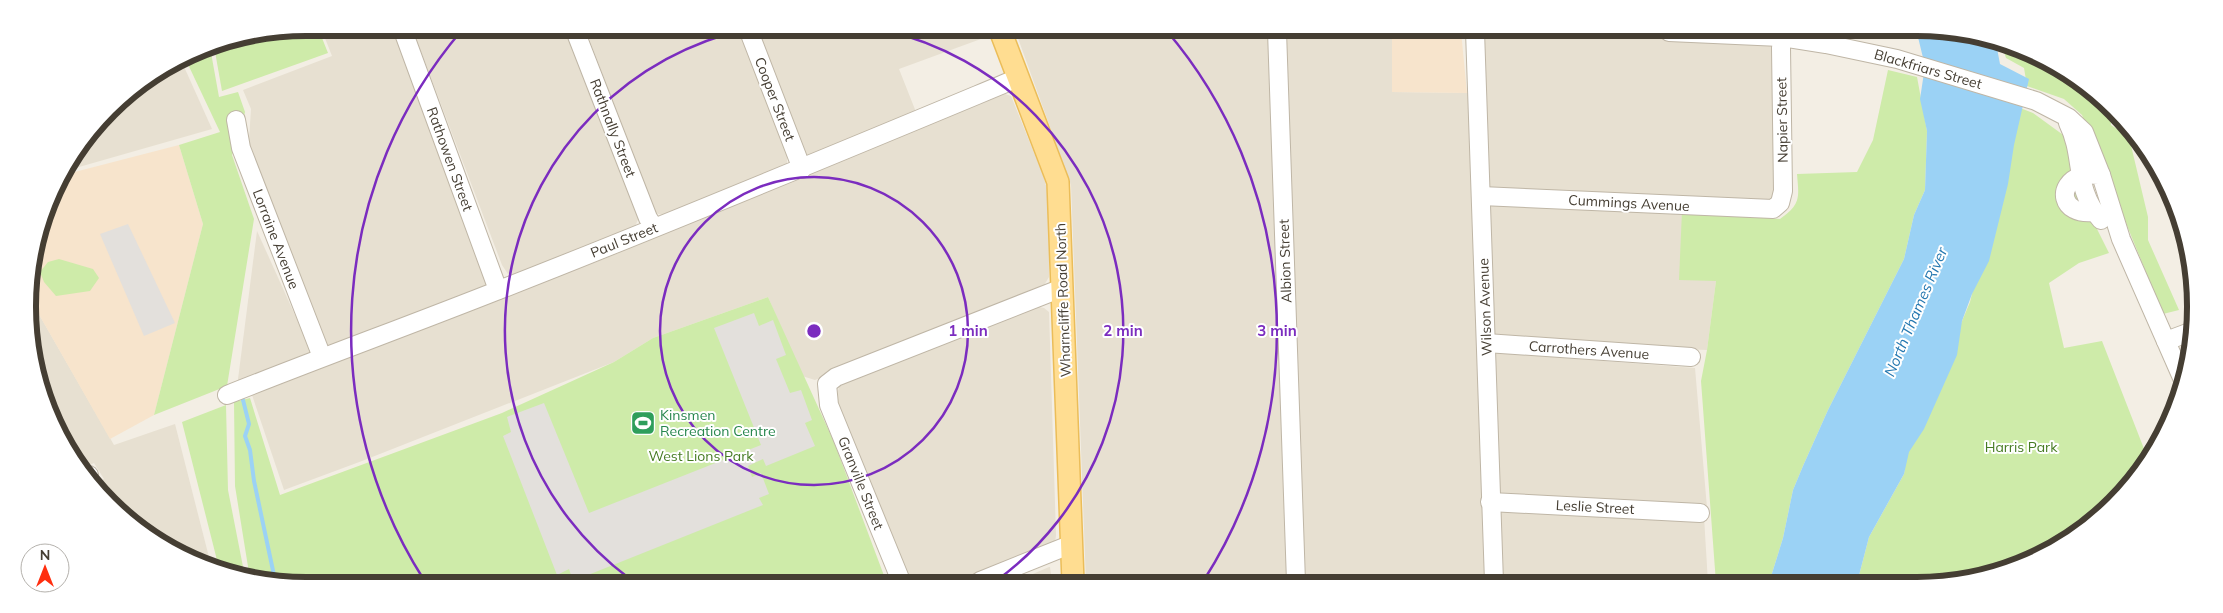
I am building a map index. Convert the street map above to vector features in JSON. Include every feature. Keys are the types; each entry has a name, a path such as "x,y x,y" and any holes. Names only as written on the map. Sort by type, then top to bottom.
{"main road":[{"name":"Wharncliffe Road North","path":"1002,36 1058,182 1073,577"}],"street":[{"name":"Rathowen Street","path":"405,36 498,290"},
{"name":"Rathnally Street","path":"577,36 654,228"},
{"name":"Cooper Street","path":"751,36 802,169"},
{"name":"Albion Street","path":"1277,36 1296,577"},
{"name":"Wilson Avenue","path":"1475,36 1494,577"},
{"name":"Napier Street","path":"1777,206 1782,199 1783,191 1781,48 1783,36"},
{"name":"Blackfriars Street","path":"1788,36 1913,64 2036,101 2076,123 2084,132 2101,175 2121,239"},
{"name":"Paul Street","path":"227,395 802,169 1018,78"},
{"path":"2064,116 2074,135 2080,176"},
{"name":"Lorraine Avenue","path":"236,120 241,148 322,357"},
{"path":"2101,175 2080,176 2073,179 2066,189 2067,202 2071,208 2078,212 2094,212 2121,239 2179,371"},
{"name":"Cummings Avenue","path":"1481,196 1759,210 1769,210 1777,206"},
{"name":"Granville Street","path":"898,577 829,405 827,384 836,377 1062,288"},
{"path":"2166,341 2185,334"},
{"name":"Carrothers Avenue","path":"1486,344 1691,356"},
{"name":"Leslie Street","path":"1490,502 1700,513"},
{"path":"992,577 1072,544"}],"shaded area":[{"path":"324,36 398,36 488,285 330,348 325,346 248,155 251,109 243,90 332,56"},
{"path":"415,36 569,36 639,217 634,229 515,275 508,274 502,265"},
{"path":"588,36 743,36 787,152 787,167 667,216 655,213"},
{"path":"760,36 989,36 899,69 916,112 810,158 804,153"},
{"path":"1017,36 1269,36 1288,577 1086,577 1071,185"},
{"path":"1282,36 1392,36 1392,92 1470,93 1486,577 1300,577"},
{"path":"1392,36 1461,36 1467,93 1392,92"},
{"path":"1482,36 1625,36 1765,44 1773,47 1777,190 1769,205 1492,190 1488,186"},
{"path":"184,66 212,129 74,169 92,142 115,115 142,92"},
{"path":"1005,94 1011,96 1043,175 1049,196 1049,277 1043,287 815,380 802,376 768,297 653,338 614,362 284,490 251,392 575,265 578,269 619,253 618,248"},
{"path":"179,145 203,224 154,415 110,439 36,310 41,254 45,237 57,203 71,173"},
{"path":"1491,202 1682,211 1716,281 1707,350 1496,342 1491,338 1486,207"},
{"path":"128,224 175,323 144,336 100,234"},
{"path":"257,231 313,355 237,387"},
{"path":"1035,306 1044,308 1049,312 1055,543 968,577 904,577 837,402 839,387 846,381"},
{"path":"36,310 114,445 175,424 209,558 171,541 128,510 100,481 104,479 94,463 88,466 82,457 72,442 57,410 41,359"},
{"path":"754,313 759,326 773,320 786,355 776,359 790,393 801,390 812,420 805,423 815,446 766,466 763,459 748,466 752,477 761,473 769,494 759,498 763,505 583,577 572,577 569,569 557,575 503,436 511,432 507,417 544,403 589,513 761,445 714,328"},
{"path":"1496,353 1695,368 1707,508 1498,496 1491,356"},
{"path":"1495,509 1704,517 1708,577 1498,577"},
{"path":"1049,567 1051,577 1026,577"}],"green space":[{"path":"321,36 328,53 222,91 215,53 254,41"},
{"path":"2004,51 2052,72 2095,103 2111,118 2111,125 2125,134 2130,141 2148,217 2148,240 2179,310 2163,314 2082,115 2064,99 2027,86 2024,68 2006,58"},
{"path":"211,54 219,97 238,92 245,112 238,142 232,155 254,219 227,386 154,415 203,224 179,145 220,132 188,64"},
{"path":"1888,70 1917,77 1927,131 1925,190 1914,215 1904,259 1828,410 1803,466 1793,490 1783,538 1771,577 1716,577 1701,381 1716,281 1679,280 1682,211 1780,219 1792,209 1797,200 1797,174 1857,172 1873,140"},
{"name":"Harris Park","path":"2015,106 2033,113 2066,137 2080,195 2109,253 2079,263 2049,283 2064,348 2102,341 2145,451 2120,485 2095,510 2052,541 2036,549 1986,568 1969,572 1916,577 1859,577 1869,537 1904,474 1907,452 1970,302 2006,154"},
{"path":"59,259 93,269 99,278 90,291 56,296 44,282 40,272 48,262"},
{"name":"West Lions Park","path":"768,297 834,442 885,577 306,577 249,571 235,486 234,402 250,398 280,495 502,413 614,362 653,338"},
{"path":"226,405 228,490 244,570 217,561 182,422"}],"water":[{"name":"North Thames River","path":"1918,36 1969,41 1997,49 2000,64 2029,79 2014,145 2008,184 1989,261 1972,294 1962,321 1957,355 1924,429 1909,452 1904,474 1869,537 1859,577 1771,577 1783,538 1793,490 1828,410 1904,259 1914,215 1925,190 1927,131 1920,99 1925,66"}],"waterway":[{"path":"243,400 249,424 245,436 250,450 254,481 274,574"}],"place":[{"name":"Kinsmen Recreation Centre","path":"643,423"}]}
